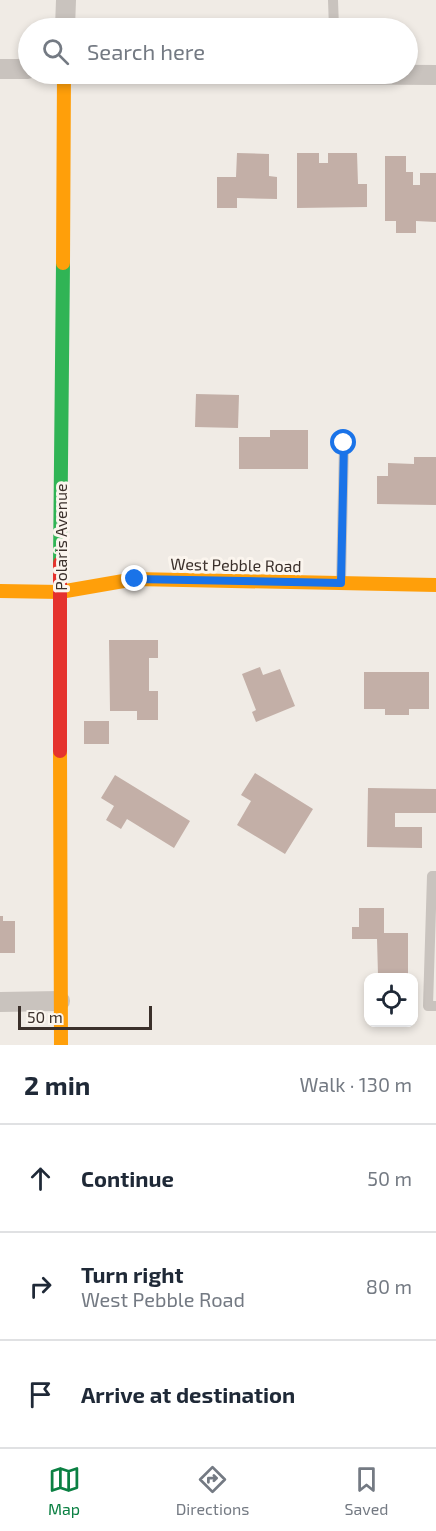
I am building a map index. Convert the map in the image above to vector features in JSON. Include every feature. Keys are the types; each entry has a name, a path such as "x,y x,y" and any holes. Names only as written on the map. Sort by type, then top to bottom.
{"street":[{"path":"65,18 66,0"},
{"path":"0,69 18,69"},
{"path":"418,75 436,75"},
{"name":"Polaris Avenue","path":"61,1045 60,592 64,84"},
{"name":"West Pebble Road","path":"0,591 60,592 135,579 436,585"},
{"path":"0,1002 60,1001"}],"lane":[{"path":"333,0 334,18"},
{"path":"341,583 344,443"},
{"path":"436,876 432,876 429,1006 436,1006"}],"building":[{"path":"237,153 269,154 269,176 277,177 277,199 237,198 237,208 217,208 217,177 236,177"},
{"path":"297,153 319,153 319,163 328,163 328,153 357,153 358,184 367,184 367,207 297,208"},
{"path":"385,156 406,156 406,172 413,172 413,185 420,185 420,173 436,173 436,222 416,221 416,233 396,233 396,221 385,221"},
{"path":"196,394 239,395 238,428 195,427"},
{"path":"270,430 308,430 308,469 239,469 239,437 270,437"},
{"path":"414,457 436,457 436,505 377,504 377,476 388,476 388,463 414,464"},
{"path":"109,640 158,640 158,658 149,658 149,691 158,691 158,720 137,720 137,711 110,711"},
{"path":"260,667 263,675 280,669 295,706 256,722 252,712 256,710 242,674"},
{"path":"364,672 429,672 429,709 409,709 409,715 385,715 385,709 364,709"},
{"path":"84,721 109,721 109,744 84,744"},
{"path":"255,773 313,809 285,854 237,825 251,801 241,795"},
{"path":"115,775 190,821 174,848 127,819 121,829 106,820 114,806 101,798"},
{"path":"368,788 436,789 436,813 395,813 395,827 422,827 422,848 367,847"},
{"path":"359,908 384,908 384,933 408,933 408,973 378,973 377,939 352,939 352,927 359,927"},
{"path":"0,916 3,916 3,921 15,921 15,953 0,953"}],"traffic: fast":[{"path":"60,563 63,263"}],"traffic: slow":[{"path":"63,263 64,84"},
{"path":"0,591 60,592 135,579 436,585"},
{"path":"60,751 61,1045"}],"traffic: jam":[{"path":"60,563 60,751"}],"route":[{"path":"135,579 341,583 344,443"}]}
